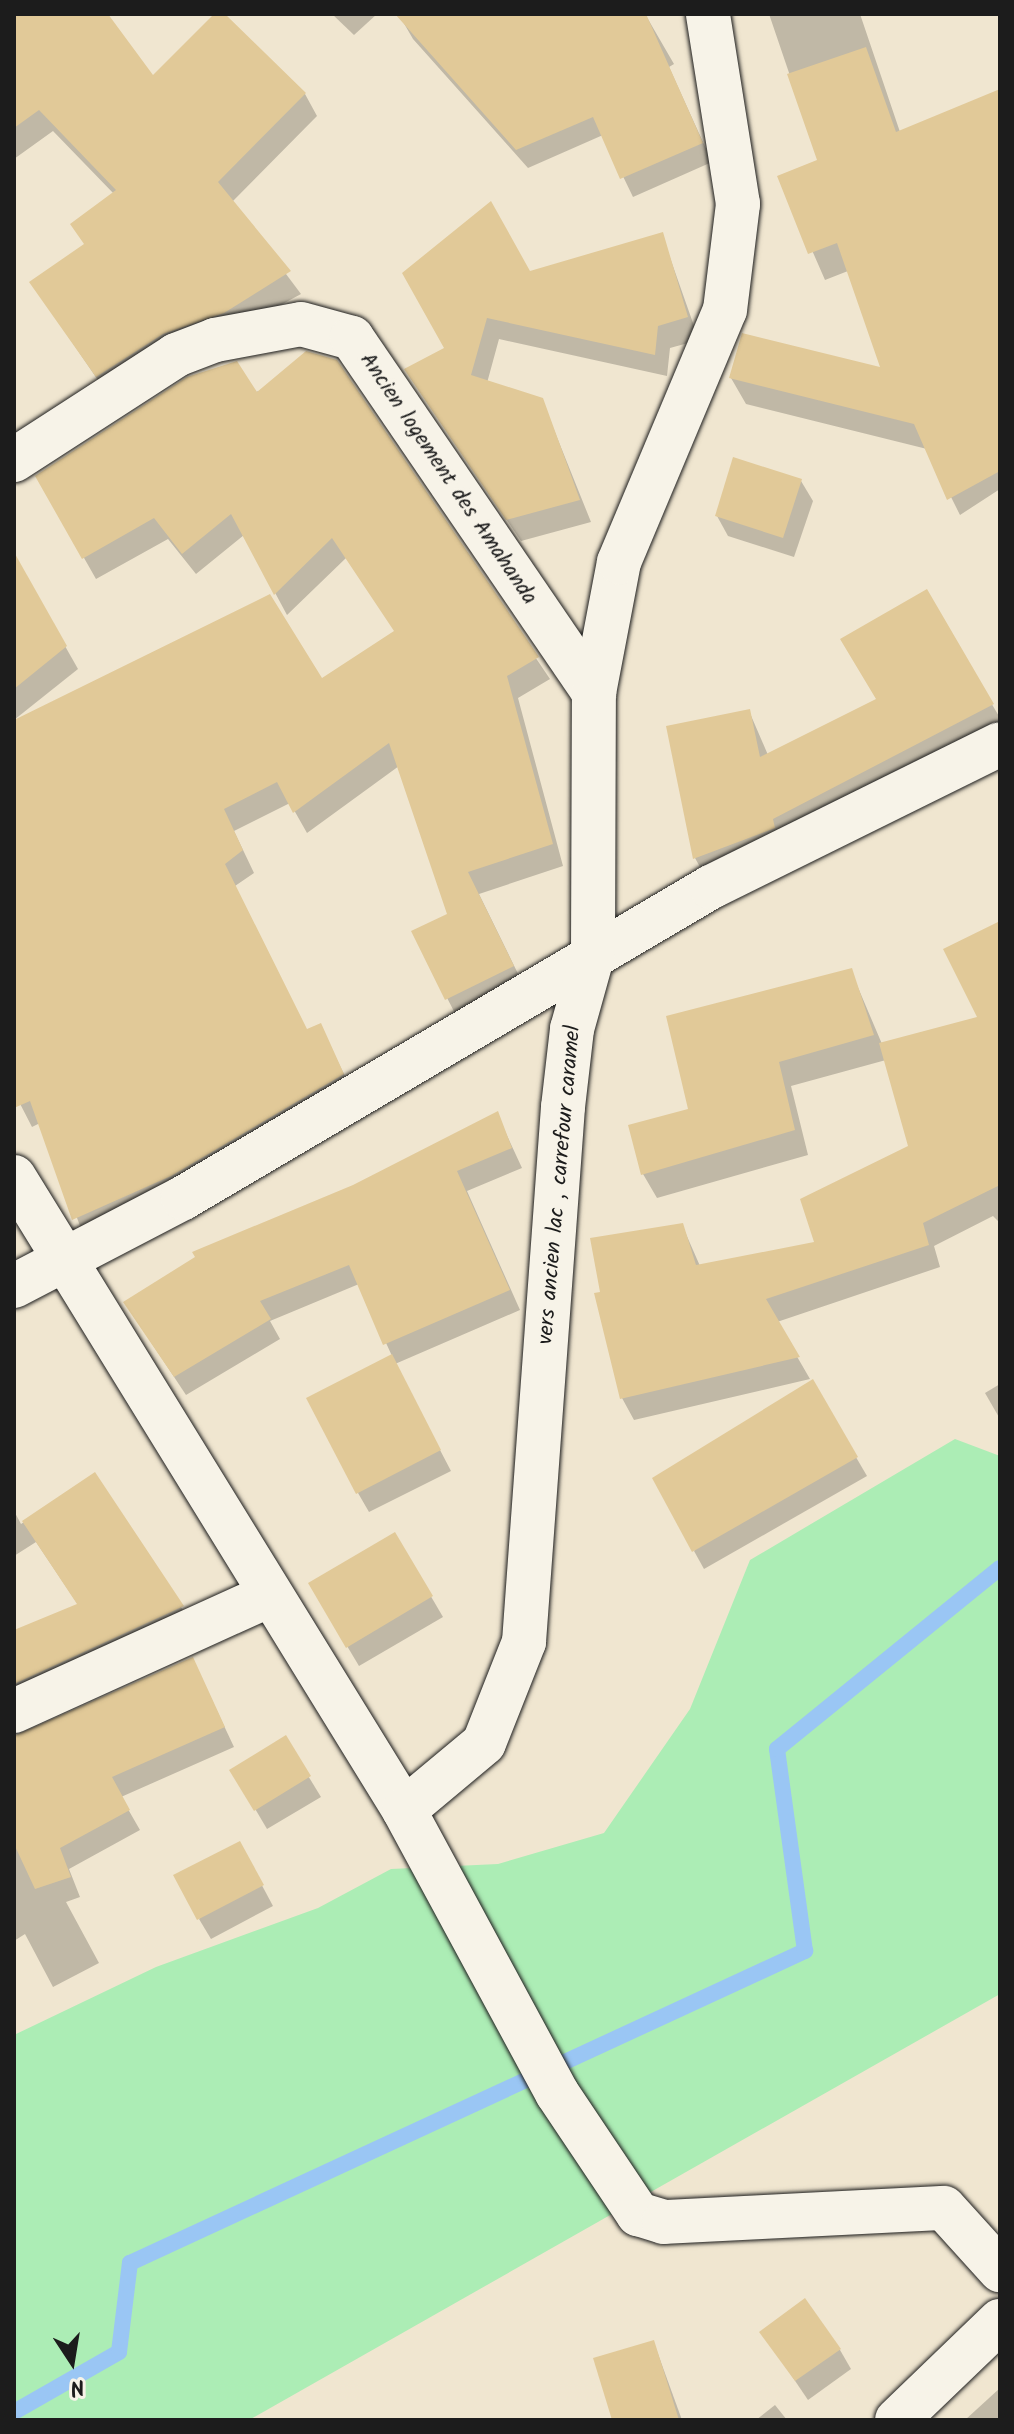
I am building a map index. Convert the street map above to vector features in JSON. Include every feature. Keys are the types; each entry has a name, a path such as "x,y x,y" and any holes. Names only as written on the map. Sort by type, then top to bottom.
{"street":[{"name":"vers ancien lac , carrefour caramel","path":"404,1810 484,1743 524,1642 563,1107 572,1029 593,954 594,693 619,562 725,310 738,204 708,14"},
{"name":"Ancien logement des Amahanda","path":"15,456 176,355 215,340 301,324 352,338 594,693"},
{"path":"14,1286 60,1258 183,1198 593,954 1000,744"},
{"path":"14,1177 60,1258 404,1810 557,2093 638,2214 664,2222 944,2208 1000,2270"},
{"path":"14,1711 270,1595"},
{"path":"897,2420 1000,2321"}],"green space":[{"path":"955,1439 1000,1456 1000,1994 249,2420 14,2420 14,2035 156,1967 318,1908 391,1869 498,1864 604,1833 690,1709 750,1560"}],"building":[{"path":"14,14 108,14 153,75 214,14 225,14 306,93 218,182 291,271 224,313 163,334 96,377 29,282 84,244 70,224 116,190 39,110 14,128"},
{"path":"395,14 646,14 703,143 620,179 593,117 516,150"},
{"path":"866,47 896,132 1000,89 1000,471 947,500 914,424 729,378 742,333 880,367 837,243 808,254 777,176 817,160 787,74"},
{"path":"491,201 530,271 663,232 688,317 658,326 655,355 487,318 471,375 543,398 580,500 506,520 404,369 444,348 402,273"},
{"path":"306,351 337,360 539,657 507,676 553,844 468,872 514,966 445,1000 411,931 447,914 389,743 293,813 277,782 224,809 243,850 225,864 307,1029 321,1023 344,1074 171,1176 72,1220 30,1101 14,1108 14,720 270,594 322,678 394,631 332,538 274,595 231,514 182,554 154,518 82,559 35,476 187,377 237,361 257,392"},
{"path":"733,457 802,479 783,538 715,516"},
{"path":"14,552 67,646 14,689"},
{"path":"927,589 994,704 773,819 775,828 693,859 666,726 750,709 760,757 876,699 840,639"},
{"path":"1000,921 1000,1185 923,1223 929,1245 766,1299 800,1357 620,1399 594,1293 600,1292 590,1238 683,1223 696,1265 814,1242 800,1199 908,1146 879,1043 977,1017 943,949"},
{"path":"852,968 874,1035 779,1062 795,1130 641,1175 628,1125 688,1109 666,1016"},
{"path":"498,1111 512,1148 457,1171 510,1290 383,1345 349,1265 260,1301 271,1319 174,1377 123,1302 195,1257 192,1252 353,1185"},
{"path":"392,1354 441,1450 356,1494 306,1398"},
{"path":"813,1379 858,1457 692,1552 652,1478"},
{"path":"95,1472 184,1606 14,1684 14,1630 77,1604 22,1521"},
{"path":"395,1532 433,1596 346,1648 308,1583"},
{"path":"193,1657 225,1727 112,1777 130,1810 60,1848 71,1877 35,1889 14,1844 14,1736"},
{"path":"286,1735 311,1776 254,1811 229,1770"},
{"path":"240,1841 264,1885 197,1920 173,1875"},
{"path":"805,2298 841,2349 795,2381 759,2332"},
{"path":"654,2340 679,2420 612,2420 593,2358"}],"waterway":[{"path":"14,2412 119,2352 130,2263 805,1951 777,1749 1000,1568"}]}
